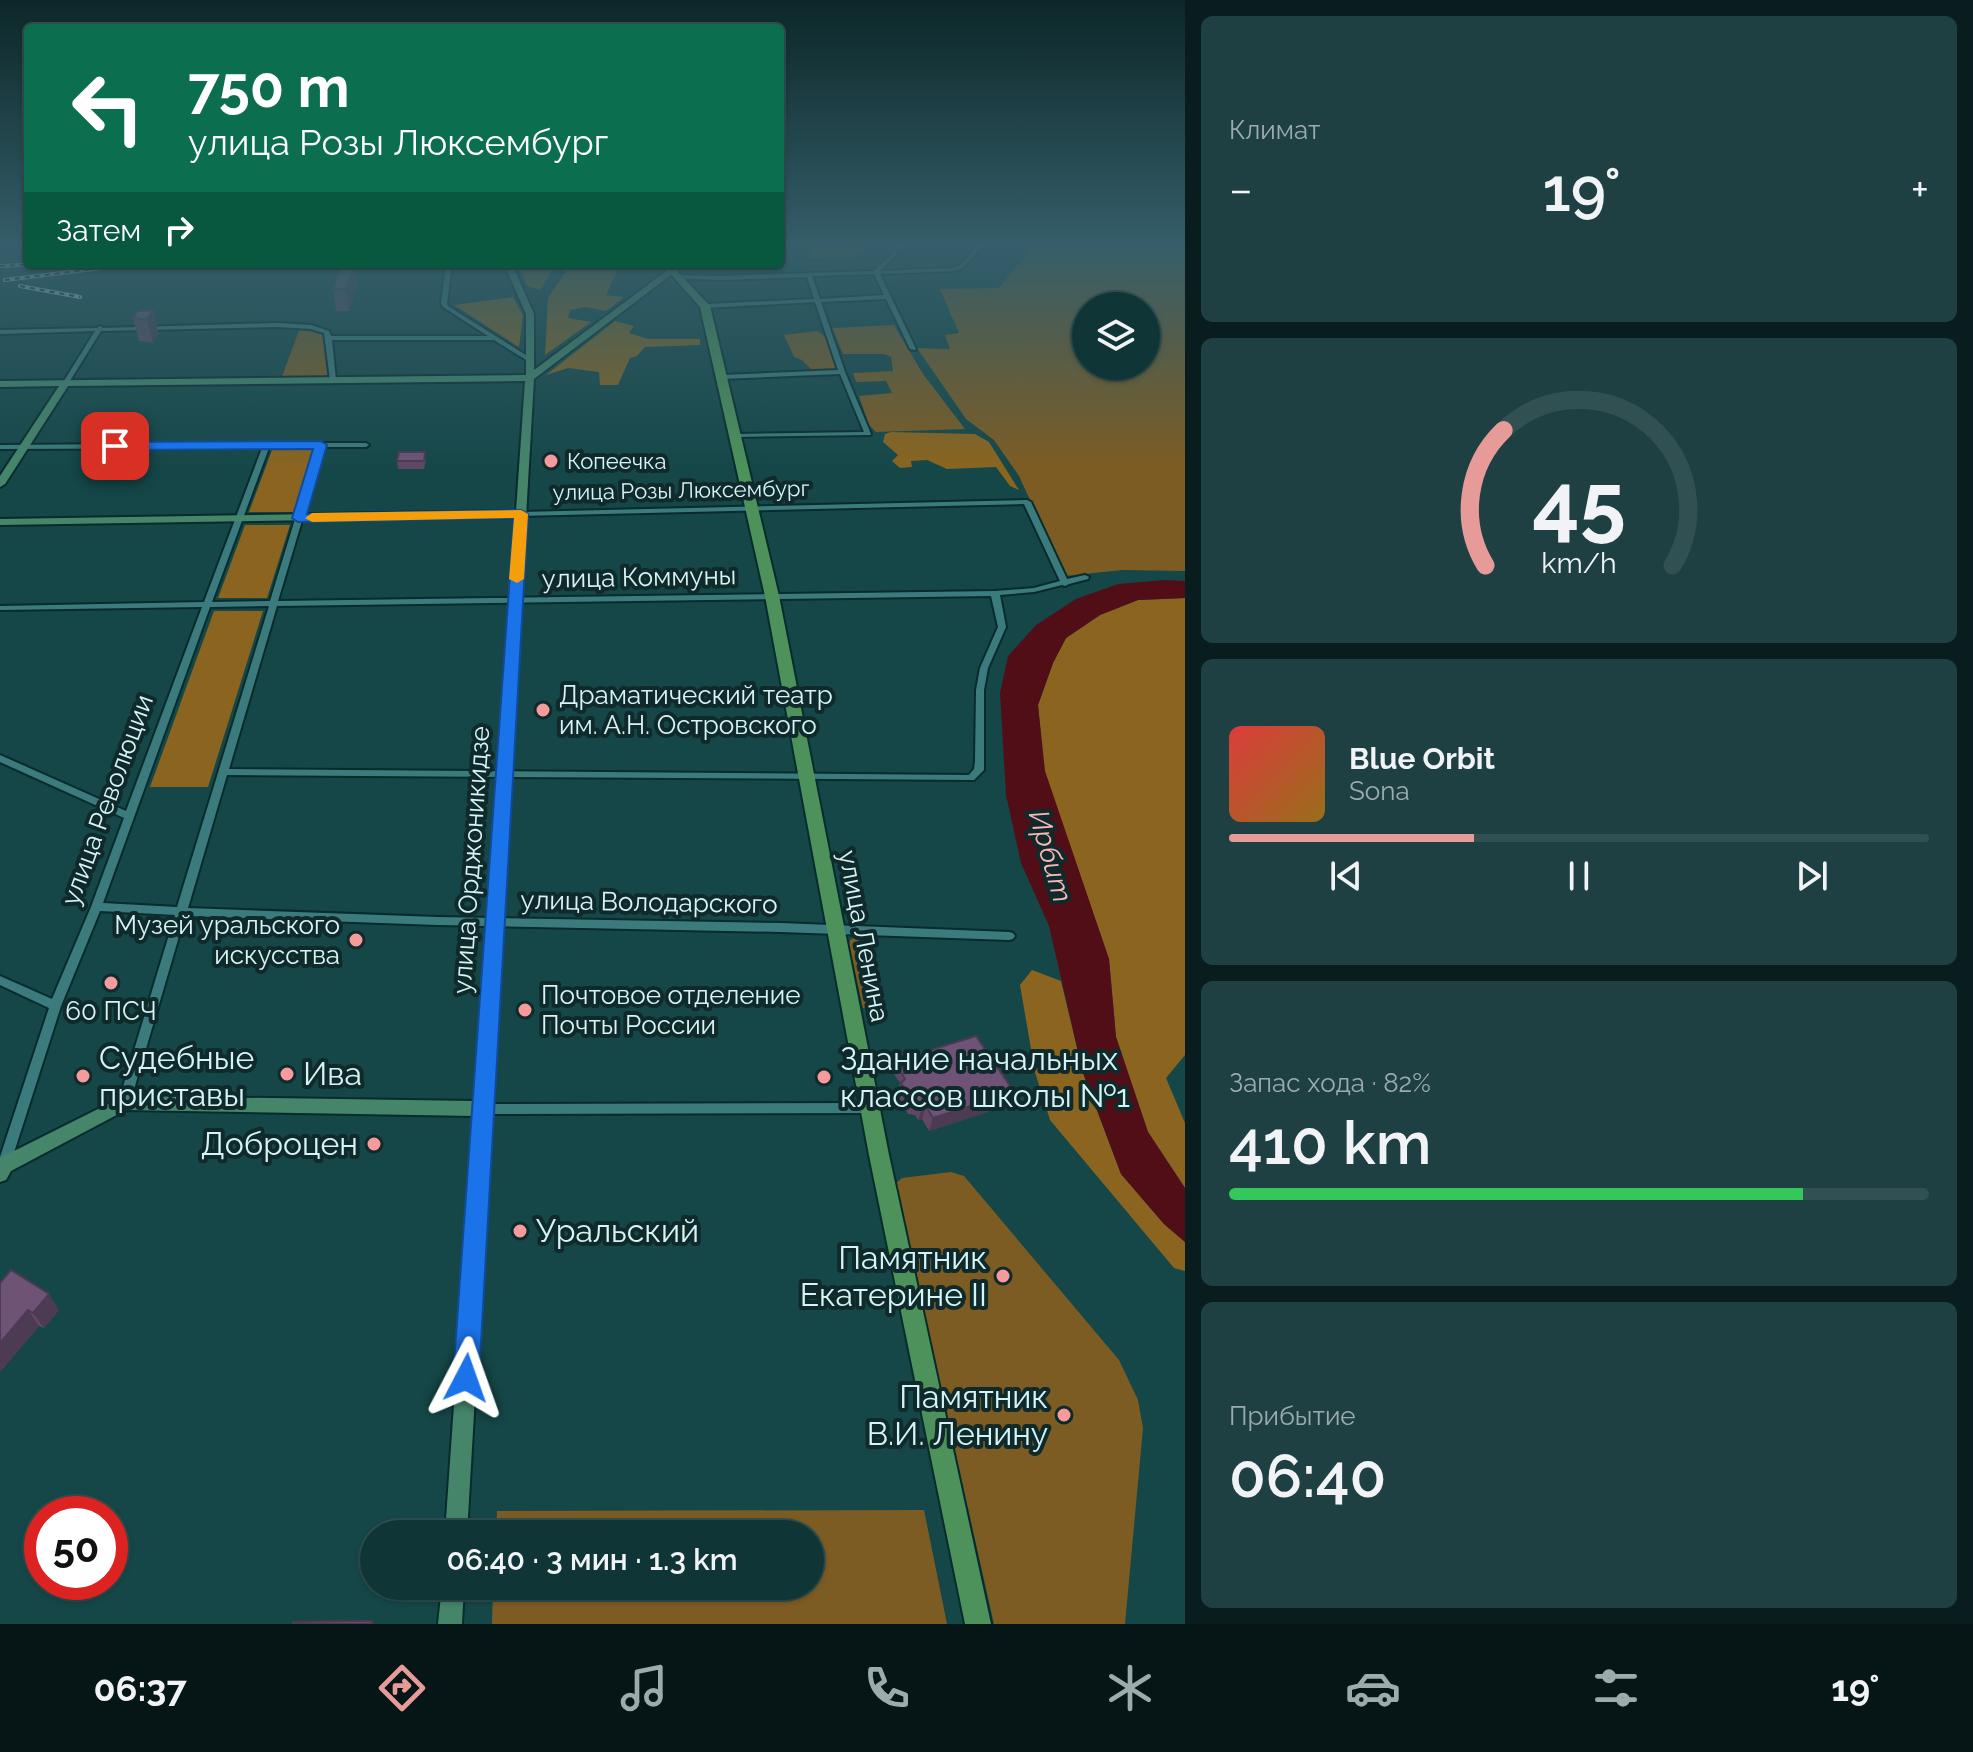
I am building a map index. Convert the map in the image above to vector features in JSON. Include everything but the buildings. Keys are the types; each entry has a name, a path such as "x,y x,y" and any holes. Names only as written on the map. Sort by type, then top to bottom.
{"main road":[{"name":"улица Ленина","path":"708,320 772,596 870,1108 978,1624"}],"street":[{"path":"467,320 530,360"},
{"name":"улица Орджоникидзе","path":"457,1520 530,378 530,320"},
{"path":"0,384 530,378 609,320"},
{"path":"736,436 868,434 825,320"},
{"path":"898,320 913,349"},
{"path":"0,332 287,325 323,329 329,338 333,380"},
{"path":"0,484 100,328"},
{"path":"329,338 495,338"},
{"path":"722,377 842,372"},
{"name":"улица Революции","path":"1,1168 55,1006 130,817 266,445"},
{"path":"124,1103 321,445"},
{"path":"0,447 366,445"},
{"name":"улица Розы Люксембург","path":"0,522 1027,502 1065,584"},
{"name":"улица Коммуны","path":"0,608 995,593 1065,584 1085,577"},
{"path":"222,772 504,777 971,778 979,770 980,690 984,668 1002,627 995,593"},
{"path":"0,758 130,817"},
{"name":"улица Володарского","path":"96,907 182,913 495,922 837,927 1009,936"},
{"path":"0,980 55,1006"},
{"path":"1,1168 124,1103 483,1109 870,1108"},
{"path":"450,1624 452,1600"}],"shaded area":[{"path":"477,320 522,320 519,347"},
{"path":"547,320 591,322 545,355"},
{"path":"953,320 1072,320 1072,380 1160,380 1160,320 1185,320 1185,571 1122,570 1065,576 1019,476 994,440 966,419 917,348 950,349 945,335 959,333"},
{"path":"615,321 634,326 629,333 648,339 700,339 700,345 645,347 637,356 630,358 618,385 600,385 599,372 568,368 546,375"},
{"path":"894,325 923,374 965,429 876,432 869,425 859,396 892,393 886,381 856,382 853,373 893,371 891,357 884,354 843,354 832,328"},
{"path":"300,328 317,330 325,336 330,373 325,377 281,379"},
{"path":"817,331 827,338 838,368 836,371 812,370 794,357 784,335"},
{"path":"885,434 975,434 989,442 1019,490 1010,486 996,467 947,469 927,460 911,461 912,467 900,468 892,461 898,455 883,442"},
{"path":"272,450 313,450 294,512 249,512"},
{"path":"245,525 290,525 267,598 218,598"},
{"path":"1185,598 1185,1055 1166,1078 1185,1123 1185,1188 1148,1132 1116,1037 1109,959 1044,771 1038,705 1066,638 1100,615 1138,600"},
{"path":"214,611 263,611 208,787 150,787"},
{"path":"858,935 873,1009 863,1008 849,945 850,940"},
{"path":"1032,970 1061,981 1083,1073 1121,1174 1164,1224 1185,1242 1185,1271 1174,1268 1050,1120 1035,1072 1020,985"},
{"path":"951,1172 964,1176 1119,1360 1138,1400 1143,1428 1125,1624 994,1624 895,1184 902,1178"},
{"path":"924,1510 947,1624 492,1624 493,1600 824,1600 824,1520 497,1520 497,1511"}],"water":[{"name":"Ирбит","path":"1185,581 1185,598 1138,600 1100,615 1066,638 1038,705 1045,771 1109,959 1116,1037 1148,1132 1185,1188 1185,1242 1164,1224 1121,1174 1083,1073 1049,926 1021,863 1006,795 1000,693 1008,656 1036,625 1076,599 1118,584"}],"slow traffic":[{"path":"312,518 521,514 517,579"}],"place":[{"name":"Копеечка","path":"551,461"},
{"name":"Драматический театр им. А.Н. Островского","path":"543,710"},
{"name":"Музей уральского искусства","path":"356,940"},
{"name":"60 ПСЧ","path":"111,983"},
{"name":"Почтовое отделение Почты России","path":"525,1010"},
{"name":"Ива","path":"287,1074"},
{"name":"Судебные приставы","path":"83,1076"},
{"name":"Здание начальных классов школы №1","path":"824,1077"},
{"name":"Доброцен","path":"374,1144"},
{"name":"Уральский","path":"520,1231"},
{"name":"Памятник Екатерине II","path":"1003,1276"},
{"name":"Памятник В.И. Ленину","path":"1064,1415"}],"route":[{"path":"115,446 321,445 298,518 521,514 466,1378"}]}
